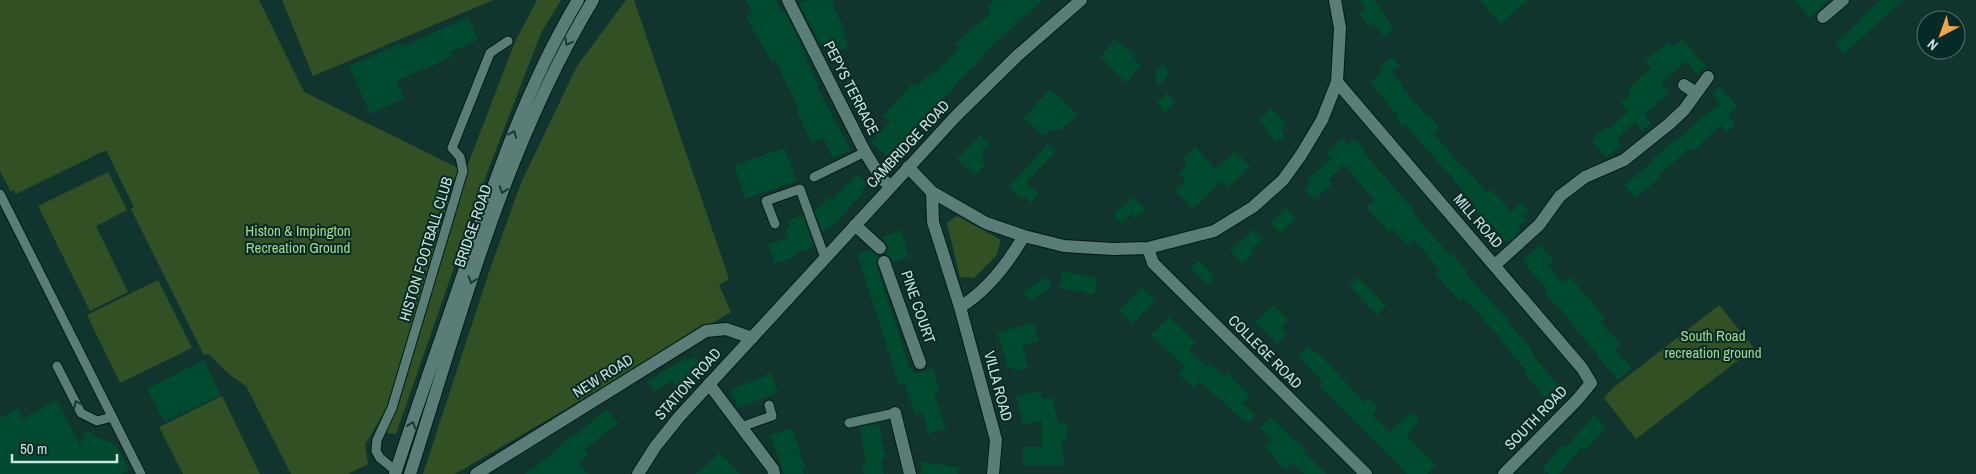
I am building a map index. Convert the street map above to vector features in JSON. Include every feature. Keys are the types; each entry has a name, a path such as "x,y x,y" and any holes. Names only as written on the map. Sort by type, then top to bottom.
{"street":[{"name":"BRIDGE ROAD","path":"396,473 496,176 527,100 557,35 578,0"},
{"name":"BRIDGE ROAD","path":"410,474 444,363 507,179 538,104 568,42 593,0"},
{"name":"PEPYS TERRACE","path":"788,0 865,152 881,178 890,186"},
{"name":"CAMBRIDGE ROAD","path":"769,320 956,116 1017,56 1082,0"},
{"path":"908,167 932,192 986,223 1024,236 1064,246 1113,249 1148,248 1214,231 1254,207 1282,180 1301,156 1322,120 1337,82 1340,28 1335,0"},
{"path":"1823,17 1843,0"},
{"path":"1495,265 1539,225 1560,196 1584,177 1624,160 1684,110 1708,77"},
{"name":"MILL ROAD","path":"1337,82 1582,368 1591,383"},
{"path":"1684,85 1696,93"},
{"name":"VILLA ROAD","path":"932,192 933,222 960,307 996,440 993,474"},
{"path":"855,225 880,248"},
{"path":"960,307 976,298 1012,256 1024,236"},
{"name":"COLLEGE ROAD","path":"1148,248 1153,263 1366,474"},
{"name":"PINE COURT","path":"884,262 920,363"},
{"name":"STATION ROAD","path":"638,474 656,444 769,320"},
{"name":"NEW ROAD","path":"476,474 706,331 726,328 752,338"},
{"name":"SOUTH ROAD","path":"1504,474 1578,400 1591,383"},
{"path":"709,384 773,469 774,474"},
{"path":"895,413 910,474"}],"lane":[{"name":"HISTON FOOTBALL CLUB","path":"396,473 380,458 376,451 377,440 395,400 463,171 460,157 452,148 490,53 508,41"},
{"path":"814,176 865,152"},
{"path":"775,224 766,201 800,189 825,258"},
{"path":"0,194 141,474"},
{"path":"57,366 82,413 97,421 112,416"},
{"path":"740,427 772,416 769,405"},
{"path":"849,423 895,413"}],"green space":[{"name":"Histon & Impington Recreation Ground","path":"0,0 259,0 304,92 460,169 391,400 365,445 368,464 348,474 291,474 246,386 230,375 208,354 204,355 131,209 134,207 106,150 16,194 14,190 11,192 0,171"},
{"path":"282,0 493,0 313,76"},
{"path":"537,0 561,0 541,33 487,173 396,434 387,433 404,385 468,164 515,42"},
{"path":"626,0 634,0 729,279 719,285 731,312 455,474 423,474 489,272 521,183 577,66"},
{"path":"108,172 127,210 96,226 128,292 90,311 38,206"},
{"path":"957,216 1001,240 996,256 974,278 960,277 947,223"},
{"path":"158,280 192,348 120,383 87,315"},
{"name":"South Road recreation ground","path":"1719,305 1754,348 1636,439 1604,398 1613,388"},
{"path":"222,396 260,474 183,474 159,427"}],"building":[{"path":"746,0 776,0 782,13 785,11 806,54 804,55 819,86 817,87 851,150 833,158 823,138 812,143 797,112 799,110 775,60 772,62 746,17 753,13"},
{"path":"807,0 831,0 846,34 843,35 849,47 832,55 826,44 821,46 799,4"},
{"path":"994,0 1043,0 983,54 985,56 886,156 871,142 890,122 883,116 912,84 915,87 933,74 959,48 955,44 991,12 988,6"},
{"path":"1360,0 1375,0 1394,29 1384,37 1374,23 1368,27 1359,13 1366,9"},
{"path":"1479,0 1528,0 1501,24"},
{"path":"1794,0 1829,0 1810,18"},
{"path":"1880,0 1903,0 1844,54 1835,44"},
{"path":"468,17 478,40 449,52 452,57 396,81 404,99 370,114 349,66 401,43 402,47"},
{"path":"1115,39 1135,55 1133,58 1141,65 1126,83 1100,57"},
{"path":"1682,39 1706,66 1697,74 1686,61 1661,83 1670,93 1644,114 1651,123 1642,131 1635,123 1617,139 1621,145 1606,158 1591,140 1606,127 1608,129 1628,111 1621,102 1631,94 1627,89 1651,68 1645,61 1669,42 1673,47"},
{"path":"1392,56 1400,65 1392,72 1404,86 1402,87 1440,128 1434,133 1462,167 1464,166 1487,192 1491,189 1511,212 1522,202 1529,211 1523,216 1527,220 1518,227 1520,231 1507,242 1491,223 1489,225 1480,215 1472,205 1474,204 1405,125 1403,127 1397,119 1398,117 1370,82 1383,71 1379,67"},
{"path":"1165,63 1168,76 1157,87 1155,72"},
{"path":"1720,86 1738,107 1728,115 1736,125 1727,132 1721,125 1694,151 1690,148 1659,175 1661,177 1635,198 1624,185 1654,161 1652,159 1720,104 1712,93"},
{"path":"1050,89 1079,115 1060,130 1049,131 1043,136 1023,118"},
{"path":"1167,93 1176,102 1165,112 1157,103"},
{"path":"1271,108 1287,124 1281,130 1285,135 1277,143 1265,131 1267,129 1259,120"},
{"path":"980,135 990,144 981,153 984,156 981,160 986,165 975,176 957,159"},
{"path":"1342,138 1348,145 1355,139 1366,150 1363,152 1414,210 1412,212 1450,255 1467,271 1465,273 1508,319 1506,320 1534,352 1532,354 1559,386 1545,398 1524,373 1526,371 1502,340 1464,298 1460,301 1435,274 1440,270 1414,240 1407,246 1392,229 1389,233 1366,207 1374,200 1344,165 1328,180 1332,184 1315,200 1304,189 1310,184 1307,180 1331,158 1326,153"},
{"path":"1048,144 1056,151 1026,183 1039,194 1031,203 1025,198 1023,200 1008,187"},
{"path":"1195,147 1216,169 1235,151 1250,166 1228,188 1221,181 1193,209 1175,191 1186,181 1179,174 1187,165 1182,159"},
{"path":"785,148 796,181 745,199 734,165"},
{"path":"858,174 868,184 861,192 863,194 847,209 848,211 823,233 814,211 829,197 832,200"},
{"path":"1133,197 1145,209 1135,218 1131,214 1122,224 1113,215"},
{"path":"1286,208 1296,219 1280,233 1270,223"},
{"path":"803,215 814,247 796,253 797,256 775,264 768,244 788,237 785,228 790,226 788,220"},
{"path":"901,230 909,257 893,262 890,256 885,254 888,246 882,237"},
{"path":"1253,230 1263,240 1252,249 1255,252 1242,264 1230,250"},
{"path":"1540,245 1554,260 1548,265 1563,283 1570,277 1606,318 1601,322 1621,345 1615,349 1632,368 1618,380 1573,324 1544,292 1546,289 1527,267 1523,260"},
{"path":"870,250 879,256 876,261 877,267 910,369 912,368 914,374 933,368 940,391 934,393 946,429 929,434 922,413 915,415 904,383 899,385 857,254"},
{"path":"1198,260 1215,277 1207,285 1190,268"},
{"path":"1063,271 1098,278 1094,295 1059,288"},
{"path":"1046,277 1052,286 1030,302 1023,292"},
{"path":"1358,277 1386,306 1377,315 1349,286"},
{"path":"1141,287 1155,300 1133,324 1119,311"},
{"path":"1273,305 1289,320 1282,327 1287,333 1277,344 1255,322"},
{"path":"1169,317 1196,342 1188,349 1207,367 1210,363 1224,376 1227,372 1250,396 1243,403 1256,415 1247,424 1200,382 1194,389 1178,374 1185,367 1151,335"},
{"path":"1034,324 1039,341 1022,346 1029,367 1015,372 1013,366 1008,368 997,333"},
{"path":"1308,346 1313,352 1315,350 1365,402 1369,398 1378,408 1372,414 1390,432 1411,412 1420,421 1406,435 1436,465 1427,474 1407,474 1319,386 1323,383 1298,355"},
{"path":"695,356 701,367 694,372 697,377 677,389 672,381 654,392 647,381 686,358 687,360"},
{"path":"204,360 221,395 164,422 147,388"},
{"path":"771,373 778,393 738,408 731,390"},
{"path":"1040,390 1042,399 1053,397 1058,423 1067,423 1067,440 1062,440 1064,466 1023,466 1023,447 1042,447 1041,420 1023,425 1016,397"},
{"path":"57,400 80,445 85,431 95,434 94,436 117,447 129,470 121,474 0,474 0,418 18,408 23,418"},
{"path":"606,409 618,423 585,450 589,455 579,463 589,474 525,474 557,450 556,448 574,436"},
{"path":"1594,415 1607,427 1585,451 1582,448 1559,474 1549,474 1542,468 1563,445 1566,447"},
{"path":"1271,417 1305,450 1304,452 1326,474 1304,474 1293,463 1286,470 1275,460 1265,447 1273,440 1260,428"},
{"path":"879,424 885,457 881,458 884,474 864,474 862,464 866,464 860,427"},
{"path":"792,428 806,468 802,470 804,474 784,474 770,435"},
{"path":"719,453 740,474 695,474 710,462"},
{"path":"922,462 959,467 958,474 920,474"}]}
